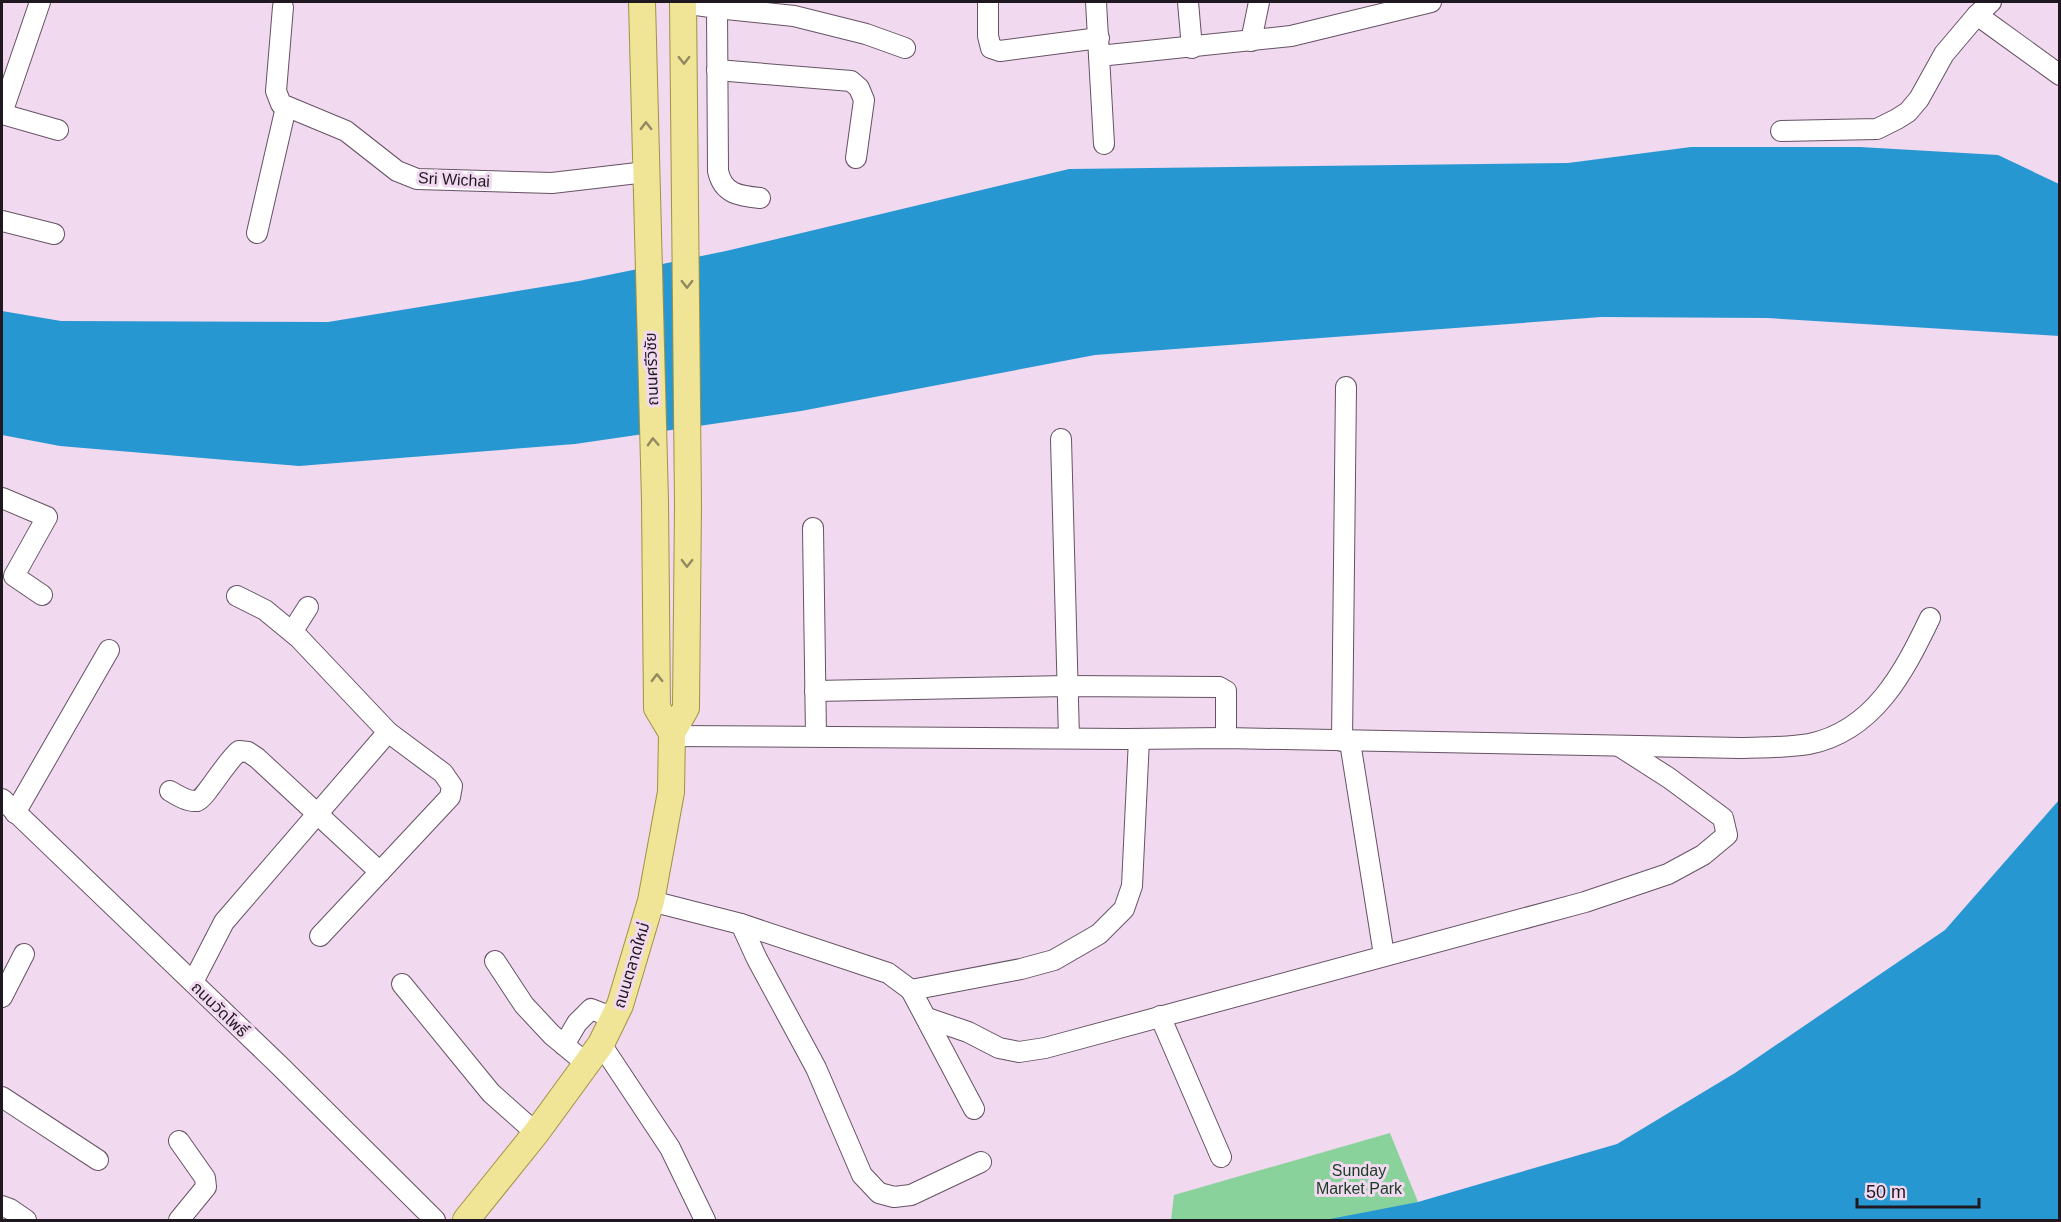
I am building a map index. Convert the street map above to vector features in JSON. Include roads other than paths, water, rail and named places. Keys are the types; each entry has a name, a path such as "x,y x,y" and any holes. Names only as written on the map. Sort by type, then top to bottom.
{"main road":[{"name":"ถนนศรีวิชัย","path":"642,2 655,501 657,708 672,734"},
{"path":"672,734 686,708 687,225 683,2"},
{"name":"ถนนตลาดใหม่","path":"466,1221 536,1133 594,1054 620,1005 651,901 671,792 672,734"}],"street":[{"path":"40,2 2,113 57,130"},
{"path":"683,2 794,16 866,34 905,48"},
{"path":"988,2 988,36 991,48 1000,51 1099,47 1192,48 1291,36 1431,2"},
{"path":"1096,2 1104,144"},
{"path":"1188,2 1192,48"},
{"path":"1251,41 1259,2"},
{"path":"257,233 284,105 276,91 283,7"},
{"path":"717,8 720,183 741,196 760,198"},
{"path":"1781,131 1877,129 1897,119 1908,112 1919,99 1944,54 1984,8 2060,75"},
{"path":"717,70 851,81 859,88 864,100 856,158"},
{"name":"Sri Wichai","path":"284,105 346,131 397,171 417,179 552,183 646,172"},
{"path":"2,221 54,234"},
{"path":"1346,387 1346,741 1384,955"},
{"path":"1061,439 1069,738"},
{"path":"2,498 47,517 14,576 42,595"},
{"path":"813,528 816,736"},
{"path":"237,596 265,610 292,632 388,732 442,773 452,786 450,797 320,936"},
{"path":"292,632 308,607"},
{"path":"672,734 1226,738 1740,748 1809,744 1841,733 1878,706 1907,666 1930,618"},
{"path":"8,806 109,650"},
{"path":"815,691 1067,686 1219,687 1226,691 1226,738"},
{"path":"192,982 224,922 388,732"},
{"path":"911,990 1021,969 1054,960 1099,934 1125,909 1132,886 1139,739"},
{"path":"927,1018 968,1032 999,1048 1019,1053 1045,1048 1586,902 1668,874 1702,855 1727,835 1723,818 1669,778 1619,746"},
{"path":"170,791 182,798 196,801 203,798 230,758 239,751 248,752 380,872"},
{"name":"ถนนวัดโพธิ์","path":"8,806 192,982 435,1221"},
{"path":"651,901 741,924 888,973 911,990 974,1109"},
{"path":"741,924 757,959 816,1068 862,1175 879,1193 894,1197 911,1194 981,1162"},
{"path":"2,997 24,954"},
{"path":"495,960 524,1005 564,1045 594,1054 670,1148 705,1221"},
{"path":"402,984 485,1086 536,1133"},
{"path":"564,1045 577,1023 591,1008 614,1018"},
{"path":"1160,1016 1221,1157"},
{"path":"2,1097 98,1160"},
{"path":"178,1221 206,1187 205,1178 179,1141"},
{"path":"2,1206 26,1221"}],"water":[{"path":"1691,147 1860,147 1998,155 2059,184 2059,336 1767,318 1601,317 1095,355 801,411 575,444 299,466 60,446 2,435 2,311 61,321 328,322 579,281 726,251 1069,169 1568,163"},
{"path":"2059,800 2059,1220 1325,1220 1418,1202 1617,1144 1735,1073 1945,930"}],"park label":[{"name":"Sunday Market Park","path":"1359,1179"}]}
